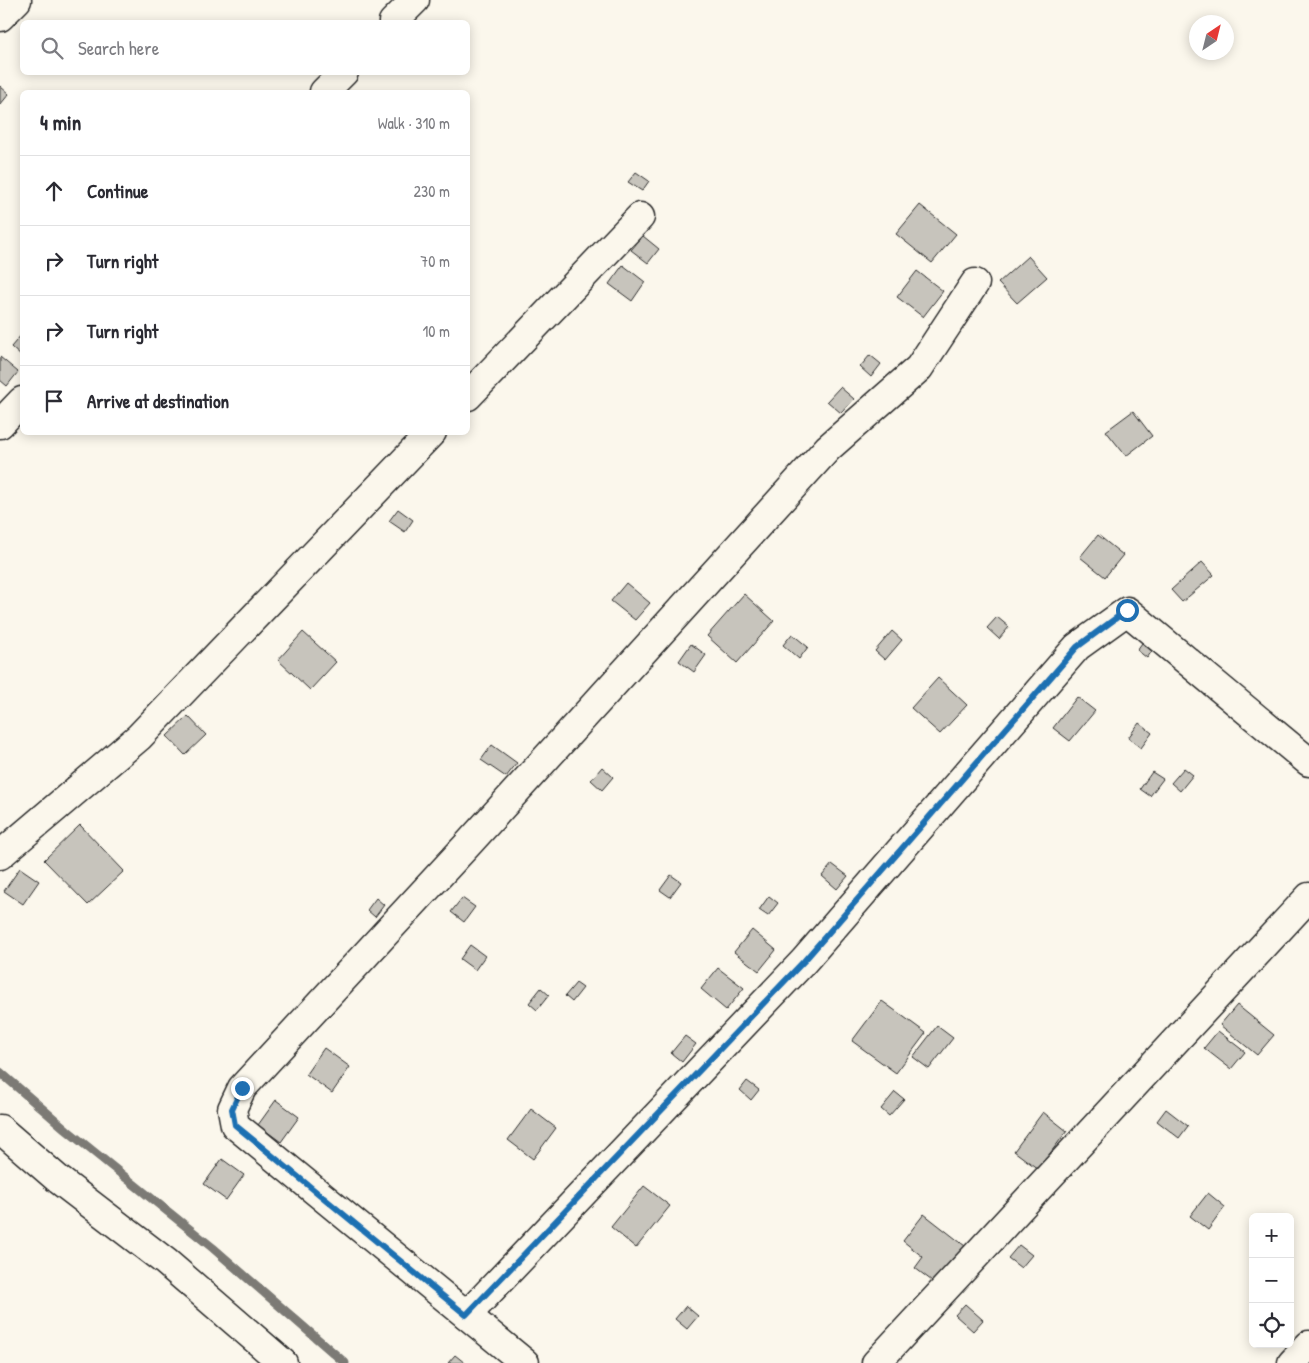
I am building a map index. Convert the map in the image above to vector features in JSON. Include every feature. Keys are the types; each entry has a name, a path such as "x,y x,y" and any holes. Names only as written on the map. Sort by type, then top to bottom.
{"street":[{"path":"0,17 17,0"},
{"path":"395,20 415,0"},
{"path":"326,90 341,75"},
{"path":"470,394 640,217"},
{"path":"525,1363 235,1125 232,1109 242,1088 470,842 828,448 919,368 975,283"},
{"path":"0,424 20,403"},
{"path":"0,855 139,737 429,435"},
{"path":"466,1315 804,961 1077,647 1127,610 1309,762"},
{"path":"876,1363 1309,897"},
{"path":"0,1129 59,1180 166,1262 283,1363"},
{"path":"1292,1363 1309,1345"}],"building":[{"path":"0,86 9,94 0,105"},
{"path":"636,172 649,181 642,191 628,182"},
{"path":"920,205 956,234 932,263 896,234"},
{"path":"643,236 659,249 648,263 631,250"},
{"path":"1028,256 1047,277 1017,303 998,283"},
{"path":"623,265 645,282 632,301 609,284"},
{"path":"917,271 943,291 923,317 897,297"},
{"path":"20,336 20,355 11,347"},
{"path":"870,355 881,364 871,377 860,367"},
{"path":"0,357 18,372 7,386 0,380"},
{"path":"840,387 854,399 841,413 827,401"},
{"path":"1133,411 1152,436 1126,456 1106,431"},
{"path":"398,509 413,520 405,532 389,521"},
{"path":"1098,535 1123,555 1105,577 1080,557"},
{"path":"1202,562 1214,575 1182,602 1171,590"},
{"path":"626,583 650,603 635,620 611,601"},
{"path":"744,594 774,621 737,663 707,636"},
{"path":"997,617 1009,627 999,639 987,628"},
{"path":"892,631 902,640 885,660 875,651"},
{"path":"303,632 336,662 310,690 278,660"},
{"path":"792,634 808,647 799,659 783,645"},
{"path":"1142,643 1152,651 1147,658 1137,650"},
{"path":"691,644 706,655 694,672 679,661"},
{"path":"938,678 967,705 940,734 911,708"},
{"path":"1077,697 1095,711 1070,741 1053,728"},
{"path":"188,716 206,735 185,755 167,736"},
{"path":"1139,723 1152,733 1141,748 1128,738"},
{"path":"492,745 517,763 506,777 481,760"},
{"path":"602,767 613,777 602,790 591,780"},
{"path":"1184,768 1193,775 1180,791 1171,783"},
{"path":"1152,772 1163,779 1150,796 1140,789"},
{"path":"80,825 124,871 88,905 44,860"},
{"path":"832,864 848,876 837,889 822,876"},
{"path":"20,868 39,881 23,904 4,891"},
{"path":"671,875 681,882 670,897 660,890"},
{"path":"769,896 778,903 768,916 759,910"},
{"path":"376,898 384,905 375,917 367,910"},
{"path":"462,898 475,907 464,922 451,912"},
{"path":"752,930 776,950 759,971 734,952"},
{"path":"470,945 485,956 475,970 460,959"},
{"path":"718,968 744,988 726,1010 701,989"},
{"path":"576,983 583,988 572,1002 565,996"},
{"path":"541,988 549,995 537,1010 529,1003"},
{"path":"882,1001 926,1033 896,1073 852,1041"},
{"path":"1237,1005 1274,1035 1257,1055 1220,1025"},
{"path":"937,1026 953,1038 929,1069 913,1057"},
{"path":"1218,1031 1245,1052 1231,1069 1204,1048"},
{"path":"685,1036 696,1044 682,1062 671,1053"},
{"path":"324,1048 350,1067 332,1093 306,1074"},
{"path":"747,1081 759,1090 751,1100 740,1090"},
{"path":"895,1092 904,1099 889,1116 881,1109"},
{"path":"276,1100 299,1117 281,1142 258,1125"},
{"path":"531,1109 556,1128 533,1159 508,1140"},
{"path":"1166,1109 1188,1126 1179,1138 1157,1121"},
{"path":"1043,1112 1067,1131 1038,1169 1014,1151"},
{"path":"222,1159 244,1175 226,1200 204,1184"},
{"path":"644,1186 670,1206 636,1248 611,1227"},
{"path":"1208,1193 1225,1207 1208,1230 1190,1216"},
{"path":"924,1214 965,1246 936,1284 915,1268 923,1257 903,1241"},
{"path":"1019,1245 1032,1255 1021,1268 1008,1258"},
{"path":"965,1304 983,1320 973,1331 955,1315"},
{"path":"686,1306 698,1316 687,1329 675,1319"},
{"path":"455,1355 465,1363 448,1363"}],"waterway":[{"path":"0,1072 68,1131 213,1248 345,1363"}],"route":[{"path":"242,1088 232,1109 235,1125 466,1315 804,961 1077,647 1127,610"}]}
